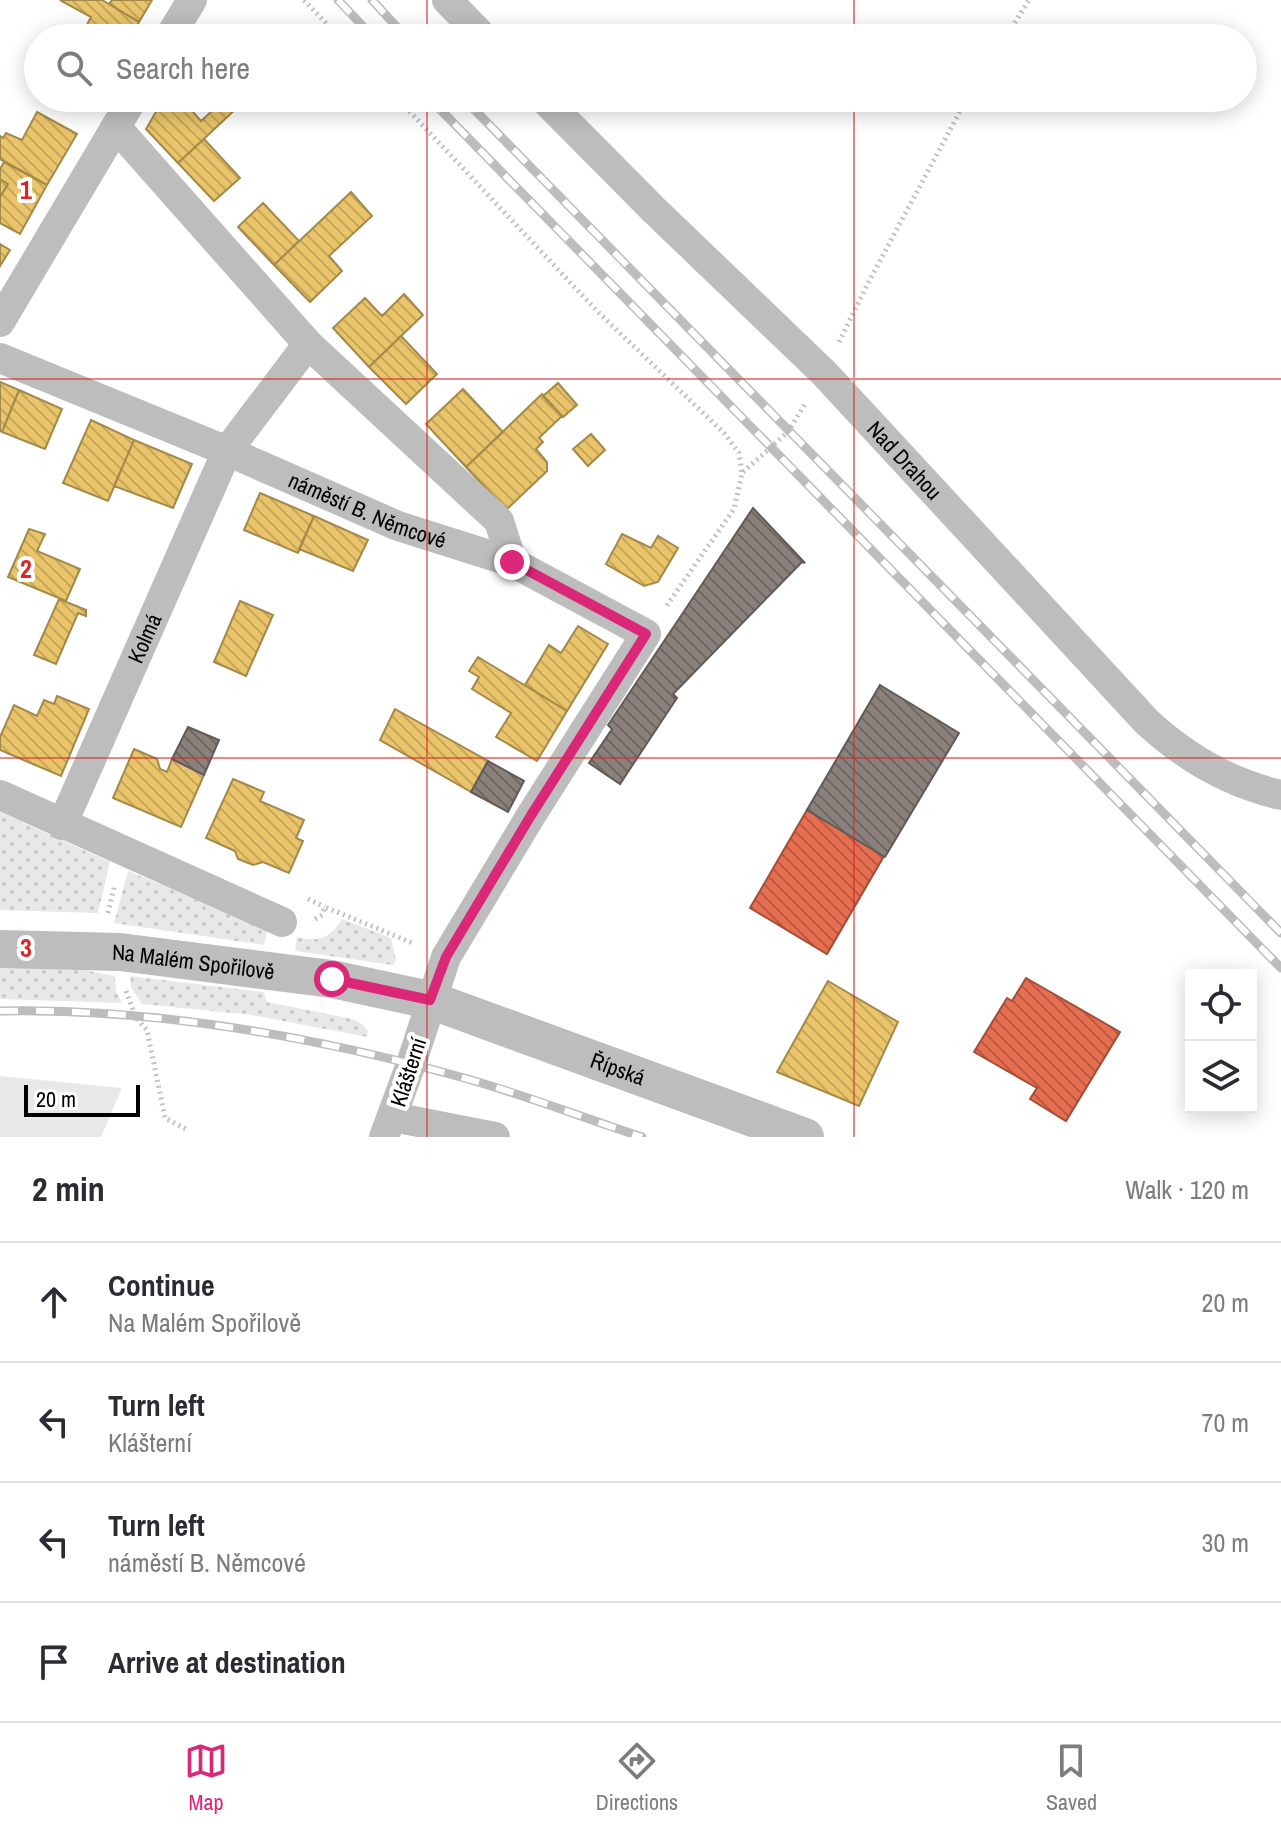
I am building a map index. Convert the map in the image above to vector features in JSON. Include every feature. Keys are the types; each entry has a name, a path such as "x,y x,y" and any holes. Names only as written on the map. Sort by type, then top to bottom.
{"street":[{"path":"177,24 192,0"},
{"path":"447,0 470,24"},
{"path":"0,322 125,112"},
{"name":"Nad Drahou","path":"557,112 824,373 1147,722 1168,741 1215,772 1245,785 1281,795"},
{"path":"116,127 308,344 499,521 512,562"},
{"path":"227,451 308,344"},
{"name":"náměstí B. Němcové","path":"0,358 227,451 398,526 512,562 646,634"},
{"name":"Kolmá","path":"62,825 227,451"},
{"name":"Klášterní","path":"389,1127 446,957 646,634"},
{"path":"0,795 282,922"},
{"name":"Na Malém Spořilově","path":"0,949 120,952 332,979 430,1000"},
{"name":"Řípská","path":"430,1000 805,1137"},
{"path":"389,1127 495,1137"}],"path":[{"path":"304,0 327,24"},
{"path":"1014,24 1029,0"},
{"path":"410,112 597,311 724,433 739,453 742,473 734,509 646,634"},
{"path":"742,473 788,432 824,373 960,112"},
{"path":"282,922 299,923 315,919 322,915 325,907 446,957"},
{"path":"120,952 125,989 136,1018 147,1030 165,1118 186,1129"}],"shaded area":[{"path":"0,812 110,862 98,913 0,910"},
{"path":"128,871 268,928 264,945 114,923"},
{"path":"342,919 391,938 396,960 393,965 295,951 297,937 323,938"},
{"path":"0,967 84,970 115,976 116,991 122,1003 0,999"},
{"path":"130,976 263,992 267,1002 353,1019 368,1031 367,1037 252,1015 142,1004 131,987"},
{"path":"0,1076 122,1088 101,1137 0,1137"}],"building: Homes":[{"path":"60,0 102,0 139,22 87,24 91,17"},
{"path":"112,0 152,0 139,22 109,4"},
{"path":"37,112 77,134 47,185 0,159 0,136 3,138 6,133 22,140"},
{"path":"156,112 193,112 201,121 211,112 233,112 178,163 146,129"},
{"path":"204,139 240,178 214,201 178,163"},
{"path":"4,162 47,185 20,234 0,223 0,197 8,184 0,179"},
{"path":"0,179 8,184 0,197"},
{"path":"351,192 372,216 329,256 342,271 310,302 274,265"},
{"path":"263,203 299,241 274,265 238,227"},
{"path":"0,244 10,250 0,266"},
{"path":"404,294 423,315 369,367 333,328 365,298 382,316"},
{"path":"401,336 437,374 406,404 369,367"},
{"path":"0,382 19,390 2,432 0,431"},
{"path":"558,383 577,405 563,417 543,396"},
{"path":"463,389 503,432 466,467 426,424"},
{"path":"19,390 62,409 45,449 2,432"},
{"path":"542,394 562,416 539,438 543,442 536,449 547,462 547,471 506,510 466,467"},
{"path":"91,420 134,440 108,501 63,483"},
{"path":"591,434 605,450 588,466 573,449"},
{"path":"134,440 192,464 173,508 114,486"},
{"path":"260,493 314,516 298,553 244,530"},
{"path":"314,516 368,540 353,571 299,549"},
{"path":"29,529 45,534 37,551 80,569 66,601 8,577"},
{"path":"622,534 651,548 658,536 678,548 658,582 644,586 606,564"},
{"path":"59,599 86,610 86,616 78,613 56,664 34,655"},
{"path":"240,601 273,615 246,676 214,662"},
{"path":"578,626 608,644 567,711 525,685 549,645 561,653"},
{"path":"478,657 567,711 537,761 496,737 511,713 472,689 479,677 469,671"},
{"path":"57,696 89,709 61,776 0,750 0,737 14,705 37,716 44,700 54,704"},
{"path":"395,709 488,761 471,792 380,740"},
{"path":"134,749 157,759 160,769 167,772 172,759 204,775 181,827 113,798"},
{"path":"233,779 264,792 260,801 304,820 296,838 303,841 289,873 263,862 253,865 238,859 235,851 206,838"},
{"path":"828,981 898,1022 859,1106 777,1072"}],"building: Shops":[{"path":"807,810 884,856 827,954 750,908"},
{"path":"1026,978 1120,1032 1066,1121 1030,1099 1037,1088 974,1052 1007,998 1012,1001"}],"building: Industry":[{"path":"753,508 805,563 802,562 673,694 677,698 620,784 589,763 612,729 608,725"},
{"path":"880,685 959,733 885,857 807,810"},
{"path":"188,727 219,740 204,775 172,759"},
{"path":"488,761 524,781 508,812 471,792"}],"railway":[{"path":"338,0 361,24"},
{"path":"372,0 394,24"},
{"path":"443,112 1281,968"},
{"path":"477,112 1281,933"},
{"path":"0,1011 115,1014 231,1027 288,1037 457,1076 642,1137"}],"route":[{"path":"332,979 430,1000 446,957 646,634 512,562"}]}
